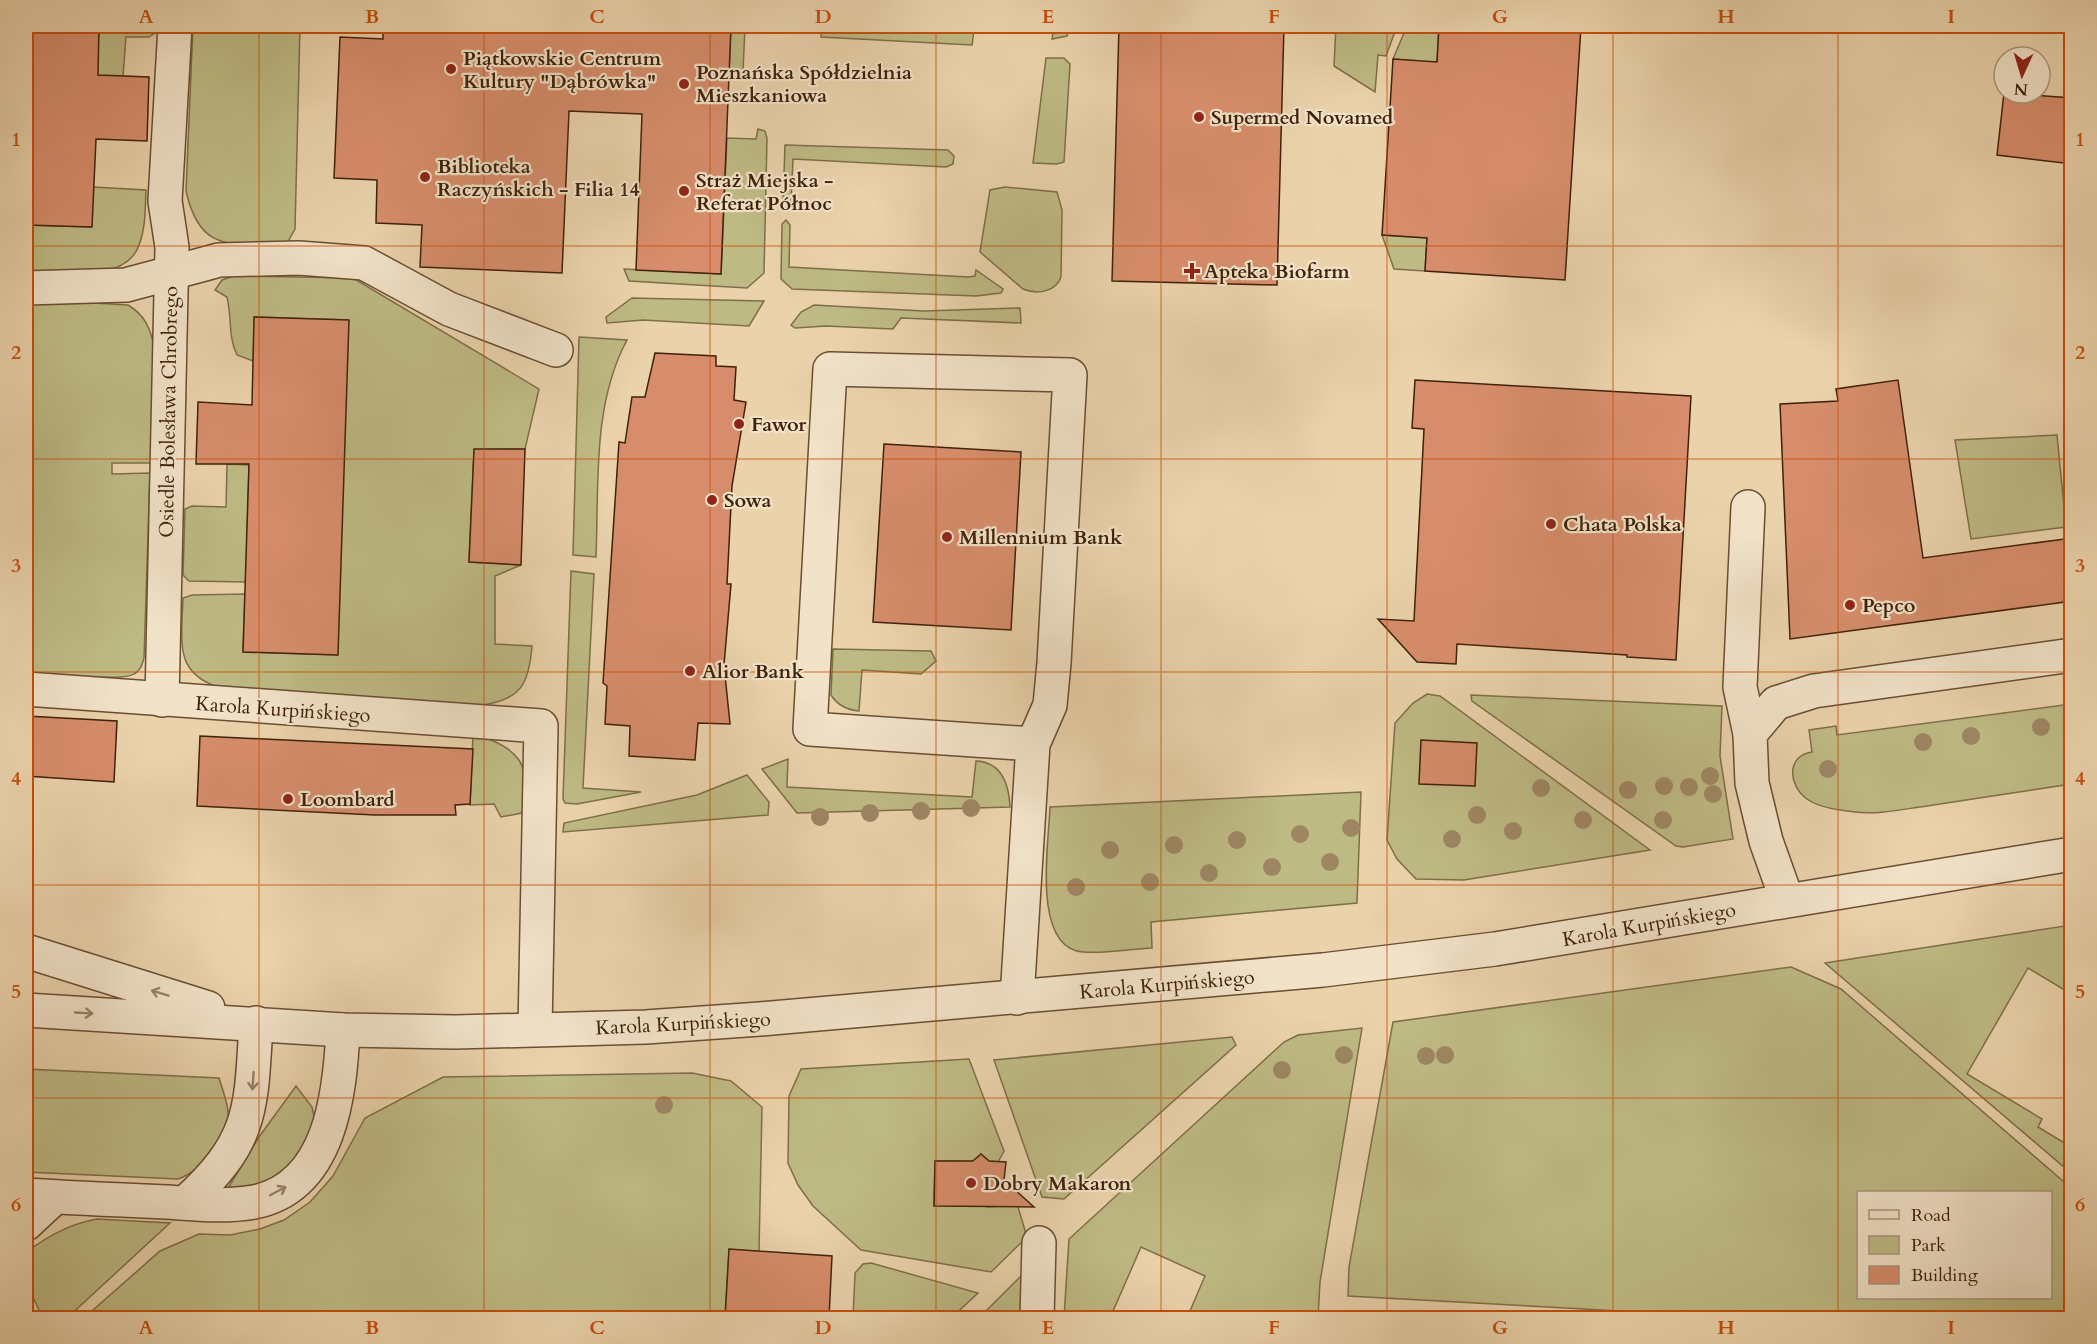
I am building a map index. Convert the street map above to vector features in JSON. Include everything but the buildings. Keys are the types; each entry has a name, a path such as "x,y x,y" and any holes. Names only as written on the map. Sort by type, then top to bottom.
{"street":[{"path":"175,26 165,201 172,247 170,272 219,260 299,258 364,262 449,309 556,350"},
{"name":"Osiedle Bolesława Chrobrego","path":"26,288 126,285 170,272 162,700"},
{"path":"1017,998 1033,744 1050,705 1054,663 1070,375 830,369 810,729 1033,744"},
{"path":"1748,507 1740,687 1750,734 1752,783 1766,841 1787,900"},
{"path":"1750,734 1776,703 1814,691 2072,655"},
{"name":"Karola Kurpińskiego","path":"26,689 541,726 535,1029"},
{"path":"2036,859 2072,839"},
{"name":"Karola Kurpińskiego","path":"26,1011 343,1030 456,1032 680,1025 1017,998 1323,970 1484,950 2072,854"},
{"name":"Karola Kurpińskiego","path":"26,951 256,1023"},
{"path":"184,1203 222,1166 237,1142 247,1118 252,1094 256,1023"},
{"path":"26,1224 40,1196 222,1205 255,1202 282,1191 302,1174 316,1157 326,1139 341,1075 343,1030"},
{"path":"1037,1318 1039,1243"}],"green space":[{"path":"99,26 158,26 158,31 149,37 126,37 123,77 97,76"},
{"path":"193,26 300,26 295,229 286,245 249,245 221,241 209,235 200,226 192,211 186,191"},
{"path":"731,26 745,26 743,72 729,72"},
{"path":"822,26 974,30 972,45 821,37"},
{"path":"1054,26 1071,26 1067,36 1052,39"},
{"path":"1336,26 1397,26 1386,56 1378,55 1375,92 1334,66"},
{"path":"1407,26 1439,26 1425,271 1394,269 1382,235 1406,236 1417,61 1393,59"},
{"path":"1046,58 1064,58 1070,64 1064,162 1057,164 1033,163"},
{"path":"758,129 765,131 767,138 764,273 747,288 629,281 624,269 721,274 727,138 756,139"},
{"path":"785,145 948,150 954,156 953,164 946,167 793,159 791,203 787,204 783,202"},
{"path":"93,187 146,190 143,231 132,257 120,266 106,271 72,273 26,271 26,225 91,227"},
{"path":"1005,187 1057,192 1062,210 1061,277 1059,282 1050,289 1034,292 1023,289 980,252 990,190"},
{"path":"786,220 790,225 789,267 968,277 975,276 976,270 1003,289 1001,293 976,296 792,289 781,279 782,224"},
{"path":"234,276 353,278 539,389 525,449 474,450 469,562 521,565 495,576 495,644 532,646 525,680 514,694 495,703 481,705 236,693 216,687 201,679 191,670 183,648 182,634 183,598 192,595 245,594 243,652 337,655 348,320 255,317 253,361 237,355 232,341 227,297 215,290 222,280"},
{"path":"632,298 764,301 749,326 643,320 607,323 606,317"},
{"path":"42,300 128,305 143,318 153,341 152,463 112,463 112,474 150,473 144,658 138,671 127,676 65,676 26,673 26,309"},
{"path":"814,305 924,311 1020,308 1021,323 901,318 893,329 826,326 795,328 791,325 801,312"},
{"path":"579,337 627,340 608,391 603,418 598,474 596,557 573,555"},
{"path":"2057,435 2066,527 1971,539 1955,440"},
{"path":"227,464 249,465 246,582 189,581 183,575 185,509 192,506 226,507"},
{"path":"571,571 594,574 583,788 641,792 577,804 565,803 563,799"},
{"path":"833,649 931,651 936,661 921,674 862,670 859,711 843,707 831,695"},
{"path":"1427,694 1440,696 1650,850 1464,880 1416,879 1397,859 1387,840 1395,723 1413,703"},
{"path":"1471,695 1722,706 1720,756 1733,839 1683,847 1676,846 1472,701"},
{"path":"2071,704 2071,784 1900,810 1864,813 1817,805 1801,793 1793,779 1794,765 1798,759 1812,752 1809,730 1836,726 1837,735"},
{"path":"473,734 501,745 519,760 526,782 522,813 501,817 494,804 470,805"},
{"path":"788,759 787,787 972,797 976,761 985,762 998,770 1006,783 1010,807 797,813 762,769"},
{"path":"747,775 769,802 768,815 563,832 564,823 697,795"},
{"path":"1361,792 1357,903 1151,922 1152,948 1083,952 1067,946 1056,933 1049,914 1047,891 1046,867 1050,807"},
{"path":"2071,925 2071,994 2028,968 1967,1074 2042,1119 2038,1127 2071,1147 2071,1173 1825,963"},
{"path":"1791,967 1841,989 2071,1188 2071,1318 1748,1318 1348,1296 1349,1267 1393,1022"},
{"path":"1362,1028 1320,1282 1318,1318 1187,1318 1205,1276 1141,1247 1110,1318 1064,1318 1069,1239 1284,1042 1298,1035"},
{"path":"1232,1037 1236,1045 1064,1199 1042,1197 994,1060"},
{"path":"969,1059 1004,1151 998,1162 989,1161 981,1154 973,1161 935,1161 934,1205 982,1202 987,1207 1003,1206 1004,1197 1012,1187 1027,1237 991,1272 861,1250 813,1206 798,1185 788,1163 789,1096 801,1069"},
{"path":"26,1069 219,1078 228,1109 227,1125 219,1143 203,1162 193,1172 178,1179 26,1172"},
{"path":"692,1073 731,1081 762,1107 759,1251 729,1250 725,1318 84,1318 160,1251 199,1234 230,1235 260,1229 284,1220 310,1202 333,1176 365,1118 443,1077"},
{"path":"296,1086 312,1107 315,1121 303,1150 275,1180 225,1193 259,1137"},
{"path":"97,1219 170,1223 67,1318 43,1318 26,1283 26,1252 60,1231"},
{"path":"871,1263 978,1293 951,1318 853,1318 855,1273 863,1264"},
{"path":"1027,1270 1024,1318 979,1318"}],"place":[{"name":"Piątkowskie Centrum Kultury \"Dąbrówka\"","path":"451,69"},
{"name":"Poznańska Spółdzielnia Mieszkaniowa","path":"684,84"},
{"name":"Supermed Novamed","path":"1199,117"},
{"name":"Biblioteka Raczyńskich - Filia 14","path":"425,177"},
{"name":"Straż Miejska - Referat Północ","path":"684,191"},
{"name":"Apteka Biofarm","path":"1192,271"},
{"name":"Fawor","path":"739,424"},
{"name":"Sowa","path":"712,500"},
{"name":"Chata Polska","path":"1551,524"},
{"name":"Millennium Bank","path":"947,537"},
{"name":"Pepco","path":"1850,605"},
{"name":"Alior Bank","path":"690,671"},
{"name":"Loombard","path":"288,799"},
{"name":"Dobry Makaron","path":"971,1183"}]}
